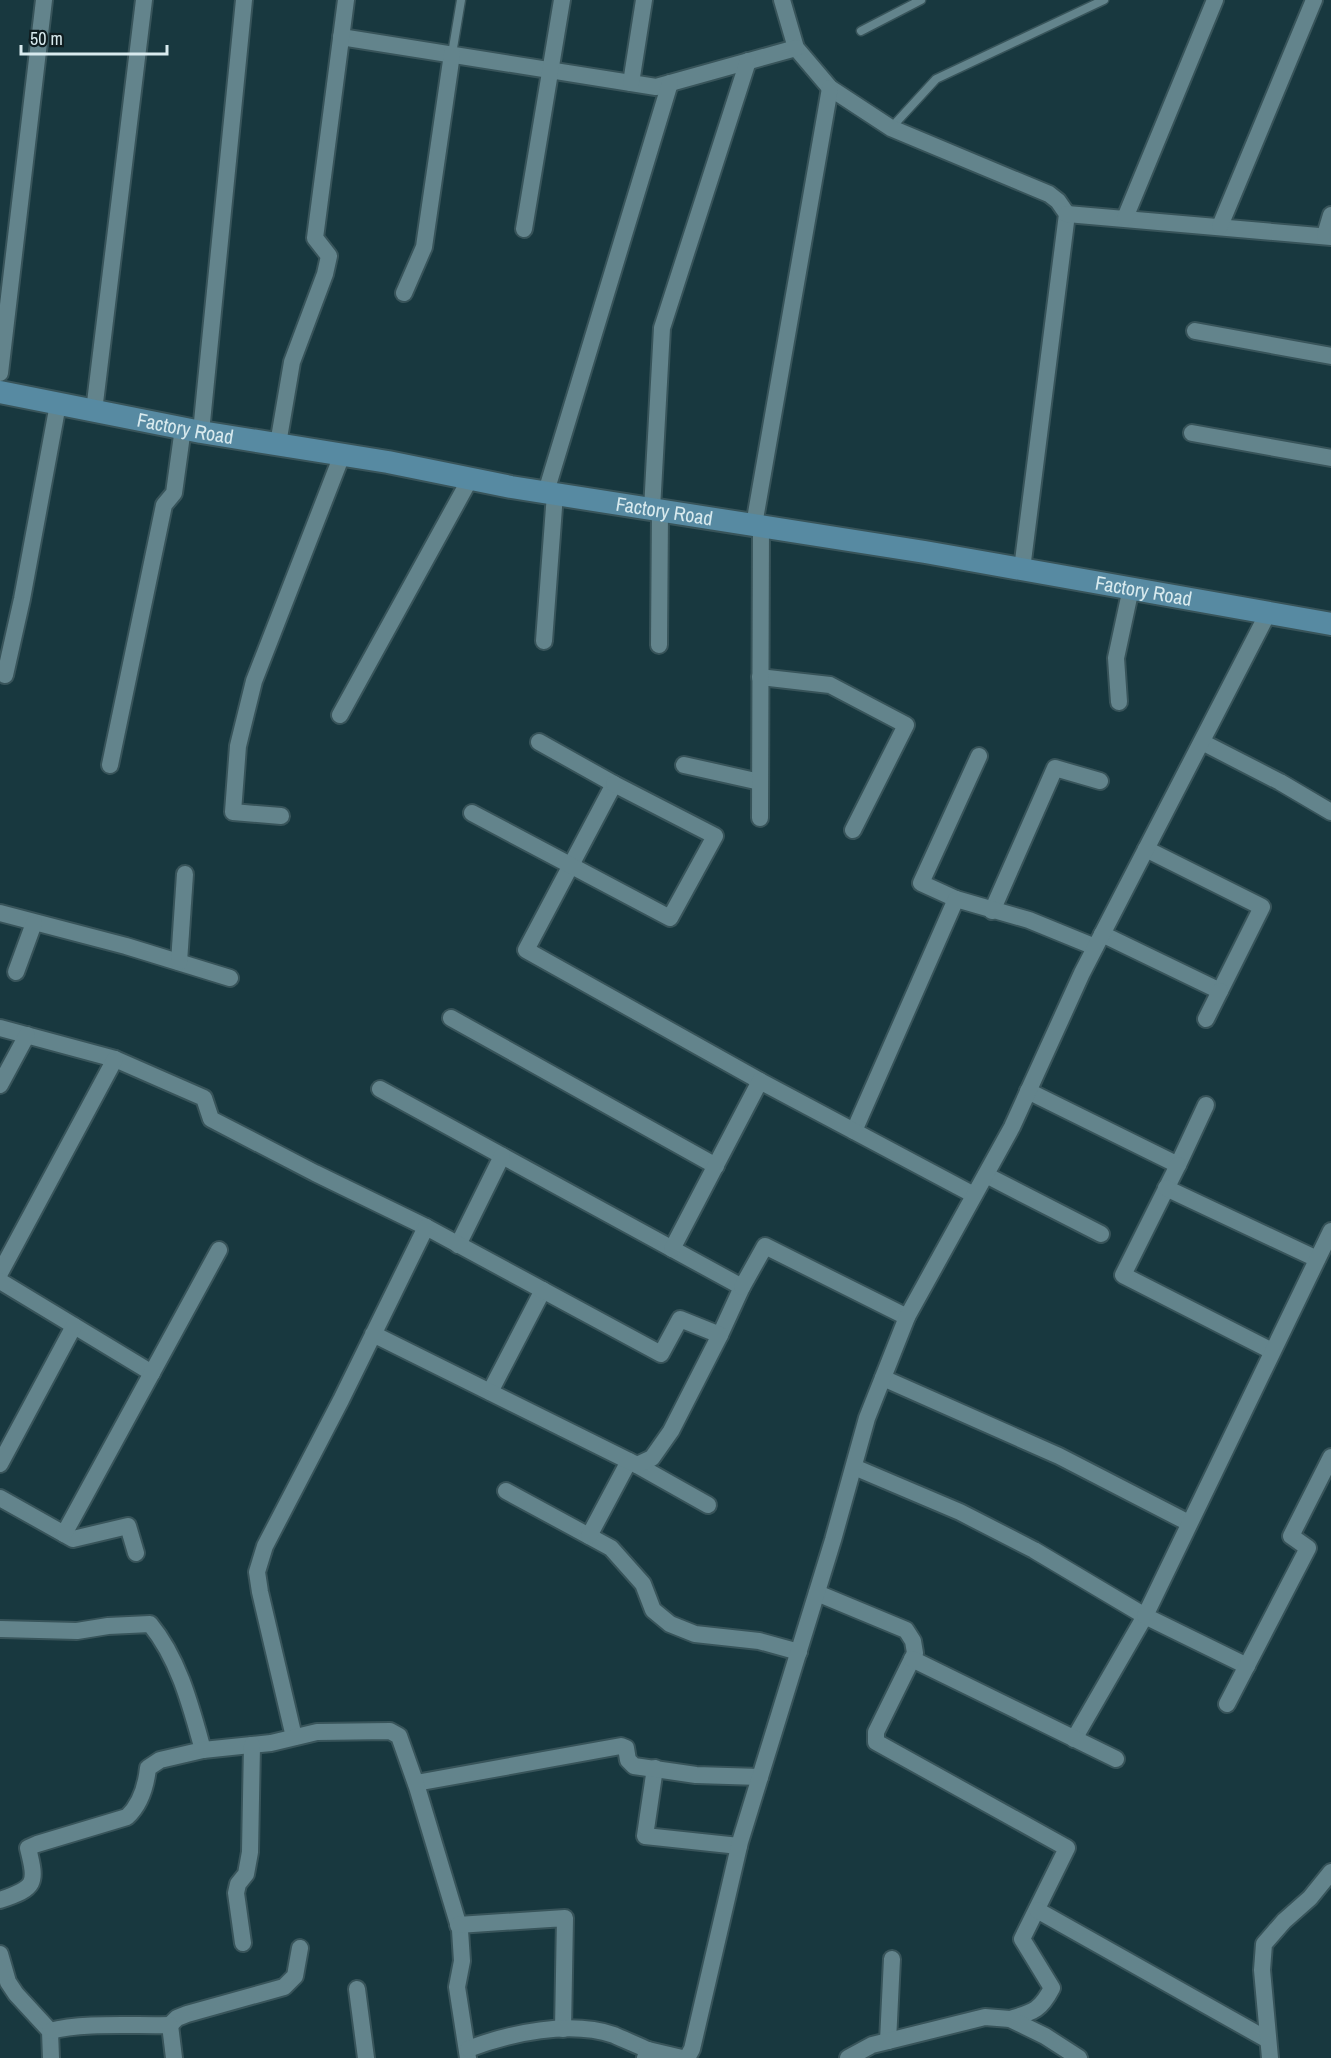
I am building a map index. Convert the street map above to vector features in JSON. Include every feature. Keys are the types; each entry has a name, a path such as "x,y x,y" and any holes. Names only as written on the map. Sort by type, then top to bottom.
{"main road":[{"name":"Factory Road","path":"0,392 192,430 550,493 1022,569 1331,624"}],"street":[{"path":"0,373 44,0"},
{"path":"94,411 144,0"},
{"path":"110,765 164,506 174,493 192,430 244,0"},
{"path":"278,444 292,362 325,274 329,256 315,238 346,0"},
{"path":"524,229 562,0"},
{"path":"631,83 644,0"},
{"path":"783,0 796,48 830,88 891,128 1038,188 1058,201 1067,214 1022,569"},
{"path":"1125,218 1215,0"},
{"path":"1221,226 1314,0"},
{"path":"341,37 656,87 796,48"},
{"path":"404,294 424,247 452,54"},
{"path":"659,645 656,510 662,328 748,61"},
{"path":"544,641 550,493 670,83"},
{"path":"760,818 757,526 830,88"},
{"path":"1067,214 1328,236 1331,215"},
{"path":"1195,331 1331,356"},
{"path":"5,675 22,599 58,404"},
{"path":"1192,433 1331,458"},
{"path":"281,816 232,812 238,746 254,681 342,455"},
{"path":"340,715 470,479"},
{"path":"1119,702 1116,658 1131,588"},
{"path":"687,2058 692,2049 739,1846 817,1593 867,1418 907,1317 1012,1127 1099,941 1269,613"},
{"path":"760,677 830,685 906,725 853,830"},
{"path":"472,813 670,918 715,836 539,742"},
{"path":"1202,742 1280,782 1331,812"},
{"path":"979,756 921,882 956,899 992,911 1099,941 1220,991"},
{"path":"684,765 760,782"},
{"path":"992,911 1055,768 1100,782"},
{"path":"614,784 526,950 760,1081 974,1195"},
{"path":"1146,849 1262,907 1206,1019"},
{"path":"178,962 185,874"},
{"path":"854,1131 956,899"},
{"path":"0,913 126,946 230,978"},
{"path":"16,972 34,923"},
{"path":"451,1018 716,1166"},
{"path":"0,1028 115,1059 204,1098 212,1119 315,1173 426,1227 661,1354 681,1319 720,1335"},
{"path":"0,1085 27,1035"},
{"path":"0,1273 115,1059"},
{"path":"672,1249 760,1081"},
{"path":"380,1089 742,1287"},
{"path":"1029,1091 1178,1166"},
{"path":"1206,1105 1123,1275 1272,1351"},
{"path":"458,1245 502,1156"},
{"path":"986,1175 1101,1234"},
{"path":"1166,1188 1317,1259"},
{"path":"294,1737 257,1572 265,1546 426,1227"},
{"path":"1074,1739 1145,1616 1331,1231"},
{"path":"589,1536 633,1463 652,1458 671,1431 742,1287 765,1246 907,1317"},
{"path":"64,1534 219,1250"},
{"path":"0,1281 152,1373"},
{"path":"490,1392 543,1290"},
{"path":"0,1464 74,1326"},
{"path":"373,1334 633,1463 708,1505"},
{"path":"883,1378 1059,1456 1189,1523"},
{"path":"1227,1704 1308,1548 1292,1536 1324,1486 1331,1457"},
{"path":"854,1467 960,1512 1034,1550 1145,1616 1247,1666"},
{"path":"506,1491 611,1548 643,1584 653,1610 670,1624 695,1634 759,1641 799,1652"},
{"path":"0,1498 73,1539 128,1526 136,1553"},
{"path":"817,1593 906,1630 913,1641 915,1653 876,1732 876,1742 1067,1848 1022,1939 1052,1988 1046,1999 1034,2011 1010,2019"},
{"path":"0,1629 77,1631 108,1626 150,1624 159,1634 178,1672 203,1750"},
{"path":"912,1659 1116,1759"},
{"path":"0,1900 24,1891 30,1885 34,1874 28,1848 128,1817 136,1809 146,1785 148,1768 160,1760 203,1750 252,1745 317,1732 390,1731 399,1736 416,1783 458,1924 462,1961 457,1988 468,2054 500,2037 573,2028 612,2035 646,2054 682,2058"},
{"path":"243,1943 236,1893 238,1884 246,1874 250,1852 252,1745"},
{"path":"416,1783 621,1746 626,1748 628,1761 634,1766 696,1775 760,1777"},
{"path":"656,1768 645,1836 739,1846"},
{"path":"1270,2058 1262,1970 1264,1944 1310,1898 1331,1872"},
{"path":"1037,1910 1268,2040"},
{"path":"458,1924 564,1918 563,2029"},
{"path":"50,2031 85,2026 170,2025 177,2018 187,2014 284,1987 295,1976 300,1948"},
{"path":"0,1954 8,1982 50,2031 51,2058"},
{"path":"888,2041 892,1959"},
{"path":"357,1989 366,2058"},
{"path":"848,2058 872,2045 985,2017 1010,2019 1045,2036 1078,2058"},
{"path":"170,2025 174,2058"}],"lane":[{"path":"452,54 460,0"},
{"path":"861,31 921,0"},
{"path":"891,128 936,79 1104,0"}]}
